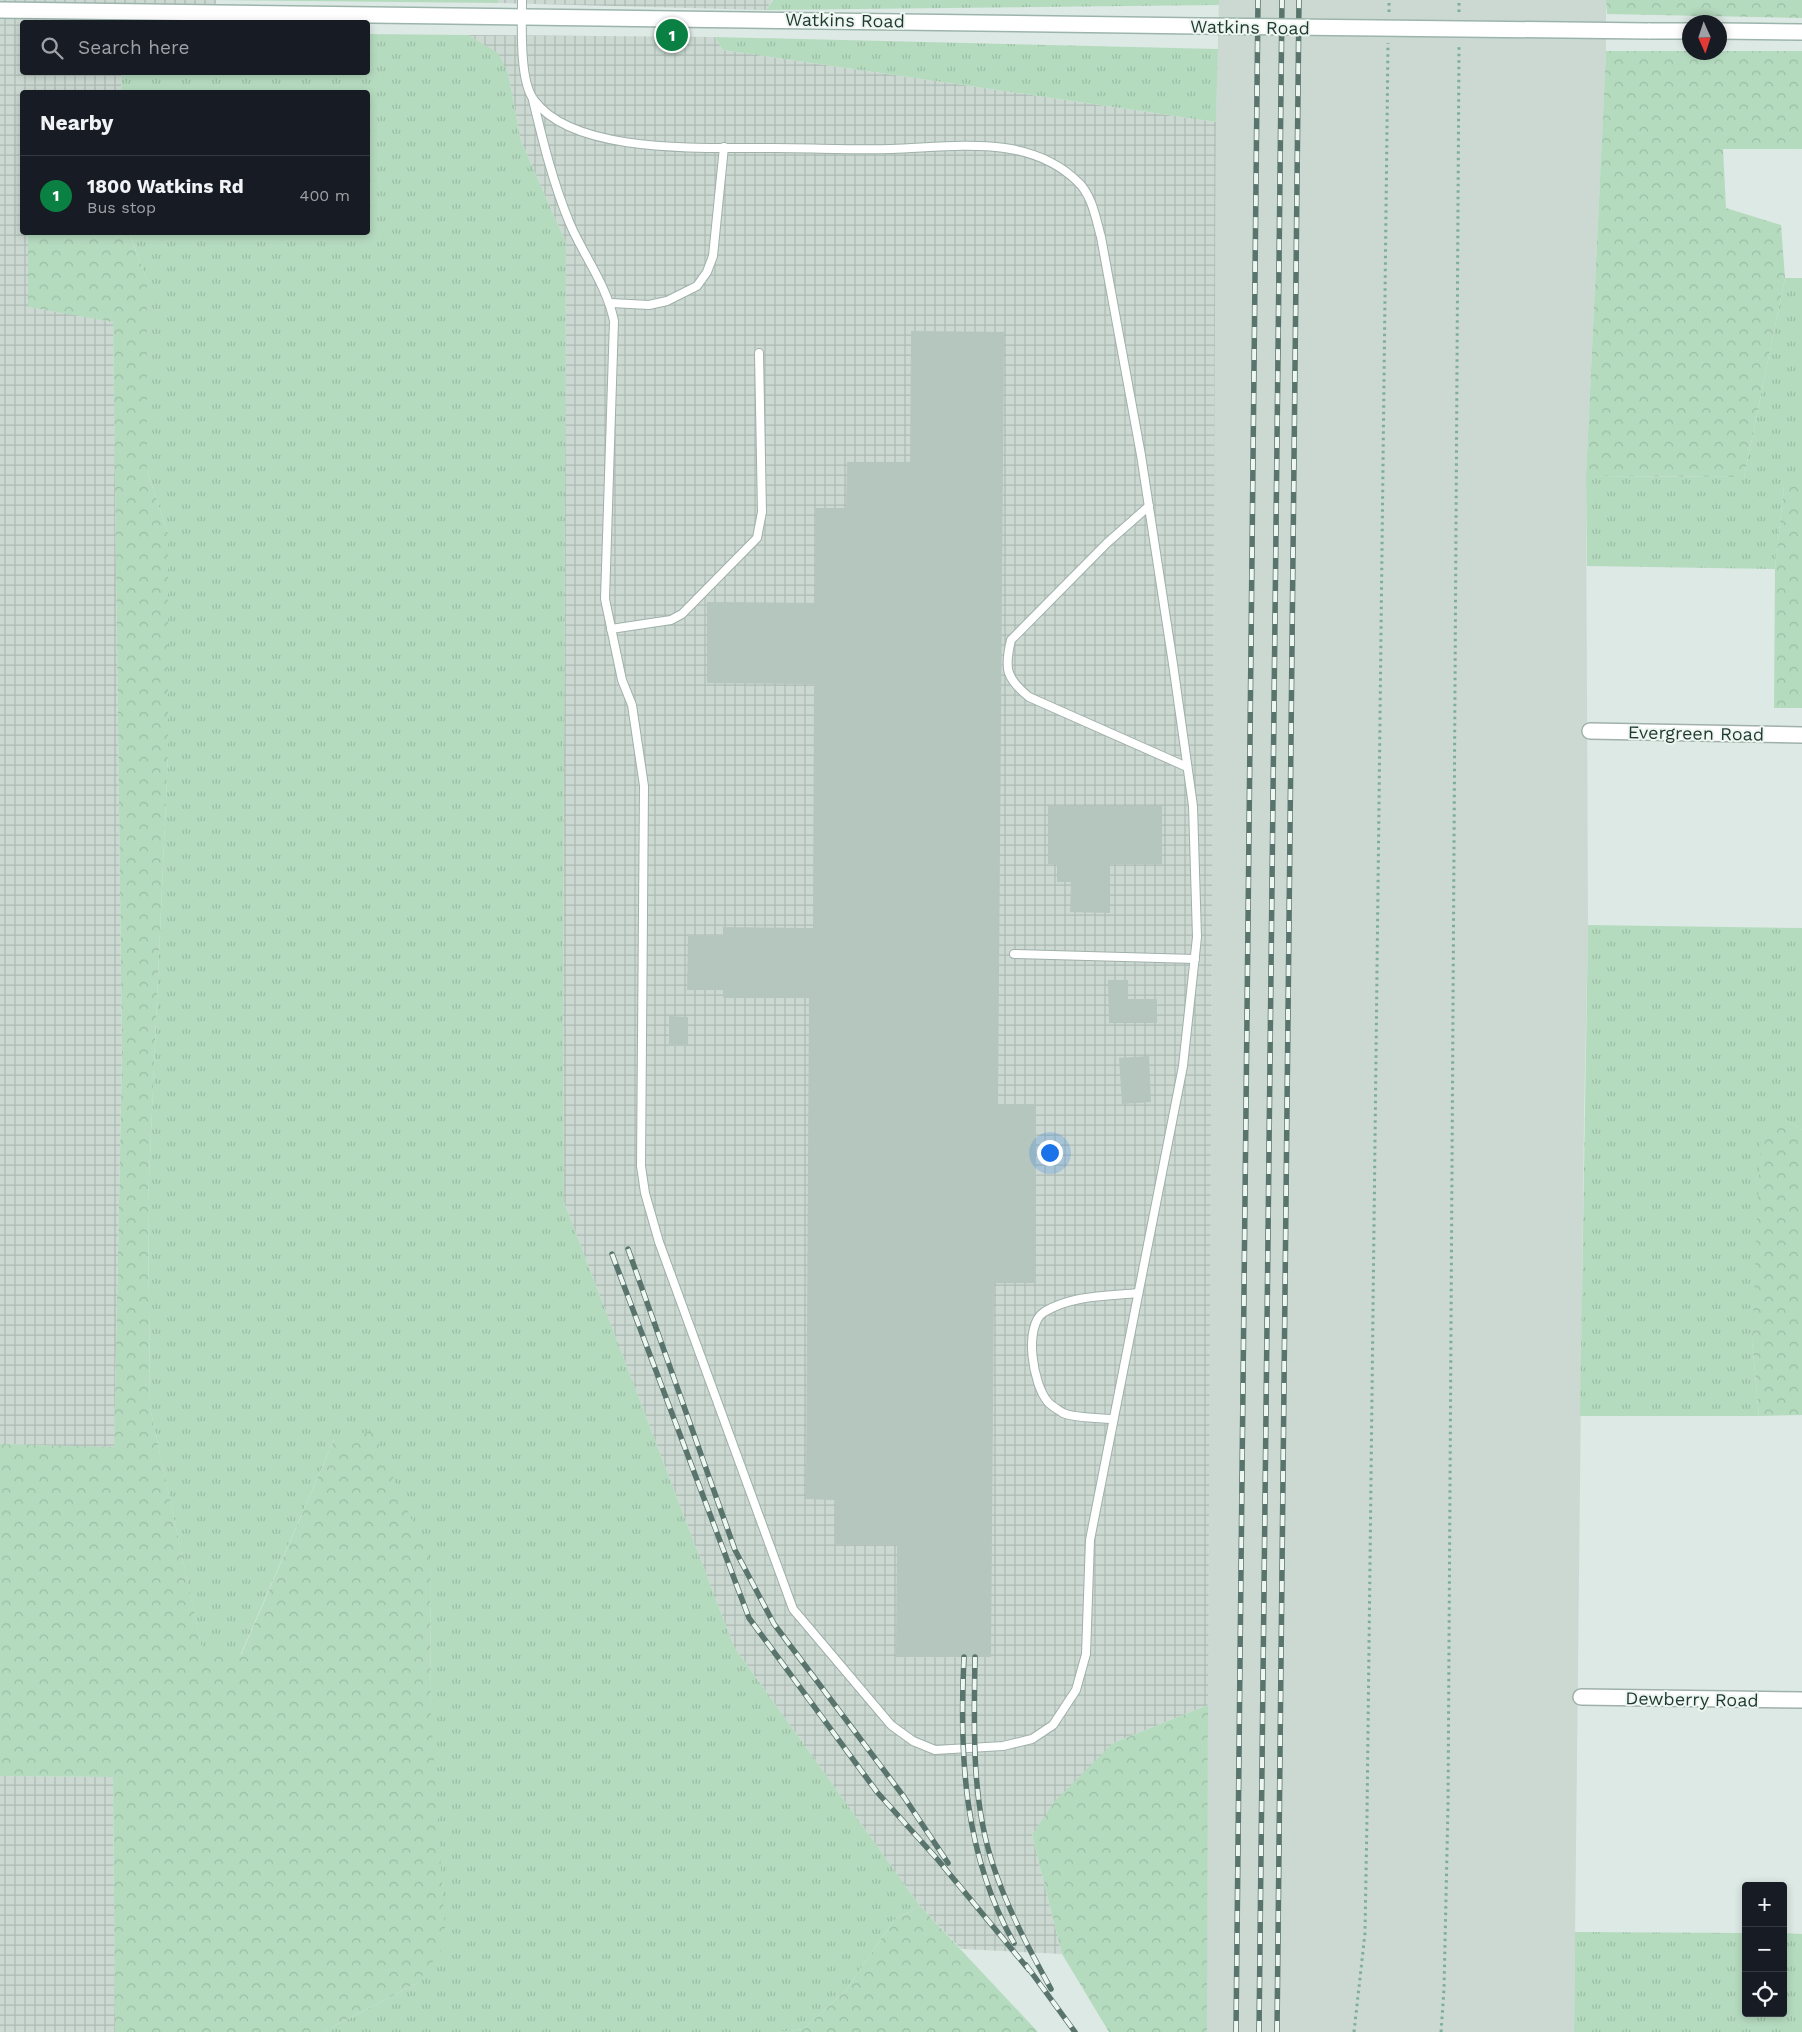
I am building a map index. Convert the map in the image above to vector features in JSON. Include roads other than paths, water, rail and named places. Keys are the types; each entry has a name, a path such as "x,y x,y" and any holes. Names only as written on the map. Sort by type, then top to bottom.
{"street":[{"name":"Watkins Road","path":"0,10 1682,31"},
{"path":"1727,31 1802,32"},
{"name":"Evergreen Road","path":"1590,731 1802,735"},
{"name":"Dewberry Road","path":"1581,1698 1802,1700"}],"lane":[{"path":"522,0 524,72 533,100 547,162 571,225 610,303 614,321 605,599 622,680 632,705 644,786 641,1166 645,1193 680,1303 793,1609 892,1725 913,1741 936,1750 1004,1746 1032,1739 1053,1724 1076,1690 1086,1654 1090,1540 1183,1066 1197,937 1193,806 1149,506 1101,237 1091,202 1079,182 1037,156 998,146 890,149 675,147 614,140 592,135 556,122 533,100"},
{"path":"610,303 649,305 667,301 698,286 707,272 713,256 724,147"},
{"path":"611,628 671,620 682,614 757,538 762,512 759,353"},
{"path":"1149,506 1107,543 1011,640 1006,659 1012,683 1029,697 1187,767"},
{"path":"1014,954 1195,959"},
{"path":"1113,1419 1065,1414 1048,1402 1038,1384 1033,1355 1032,1332 1042,1313 1072,1300 1138,1293"}],"railway":[{"path":"1236,2032 1258,0"},
{"path":"1259,2032 1282,0"},
{"path":"1277,2032 1299,0"},
{"path":"628,1249 735,1550 774,1624 904,1797 948,1863"},
{"path":"612,1254 749,1618 877,1792 938,1860 1029,1970"},
{"path":"964,1657 964,1768 968,1804 984,1875 997,1910 1014,1943"},
{"path":"975,1657 975,1762 977,1788 986,1840 993,1865 1012,1913 1051,1989"},
{"path":"1026,1965 1075,2032"}],"place":[{"name":"1800 Watkins Rd","path":"672,35"}]}
